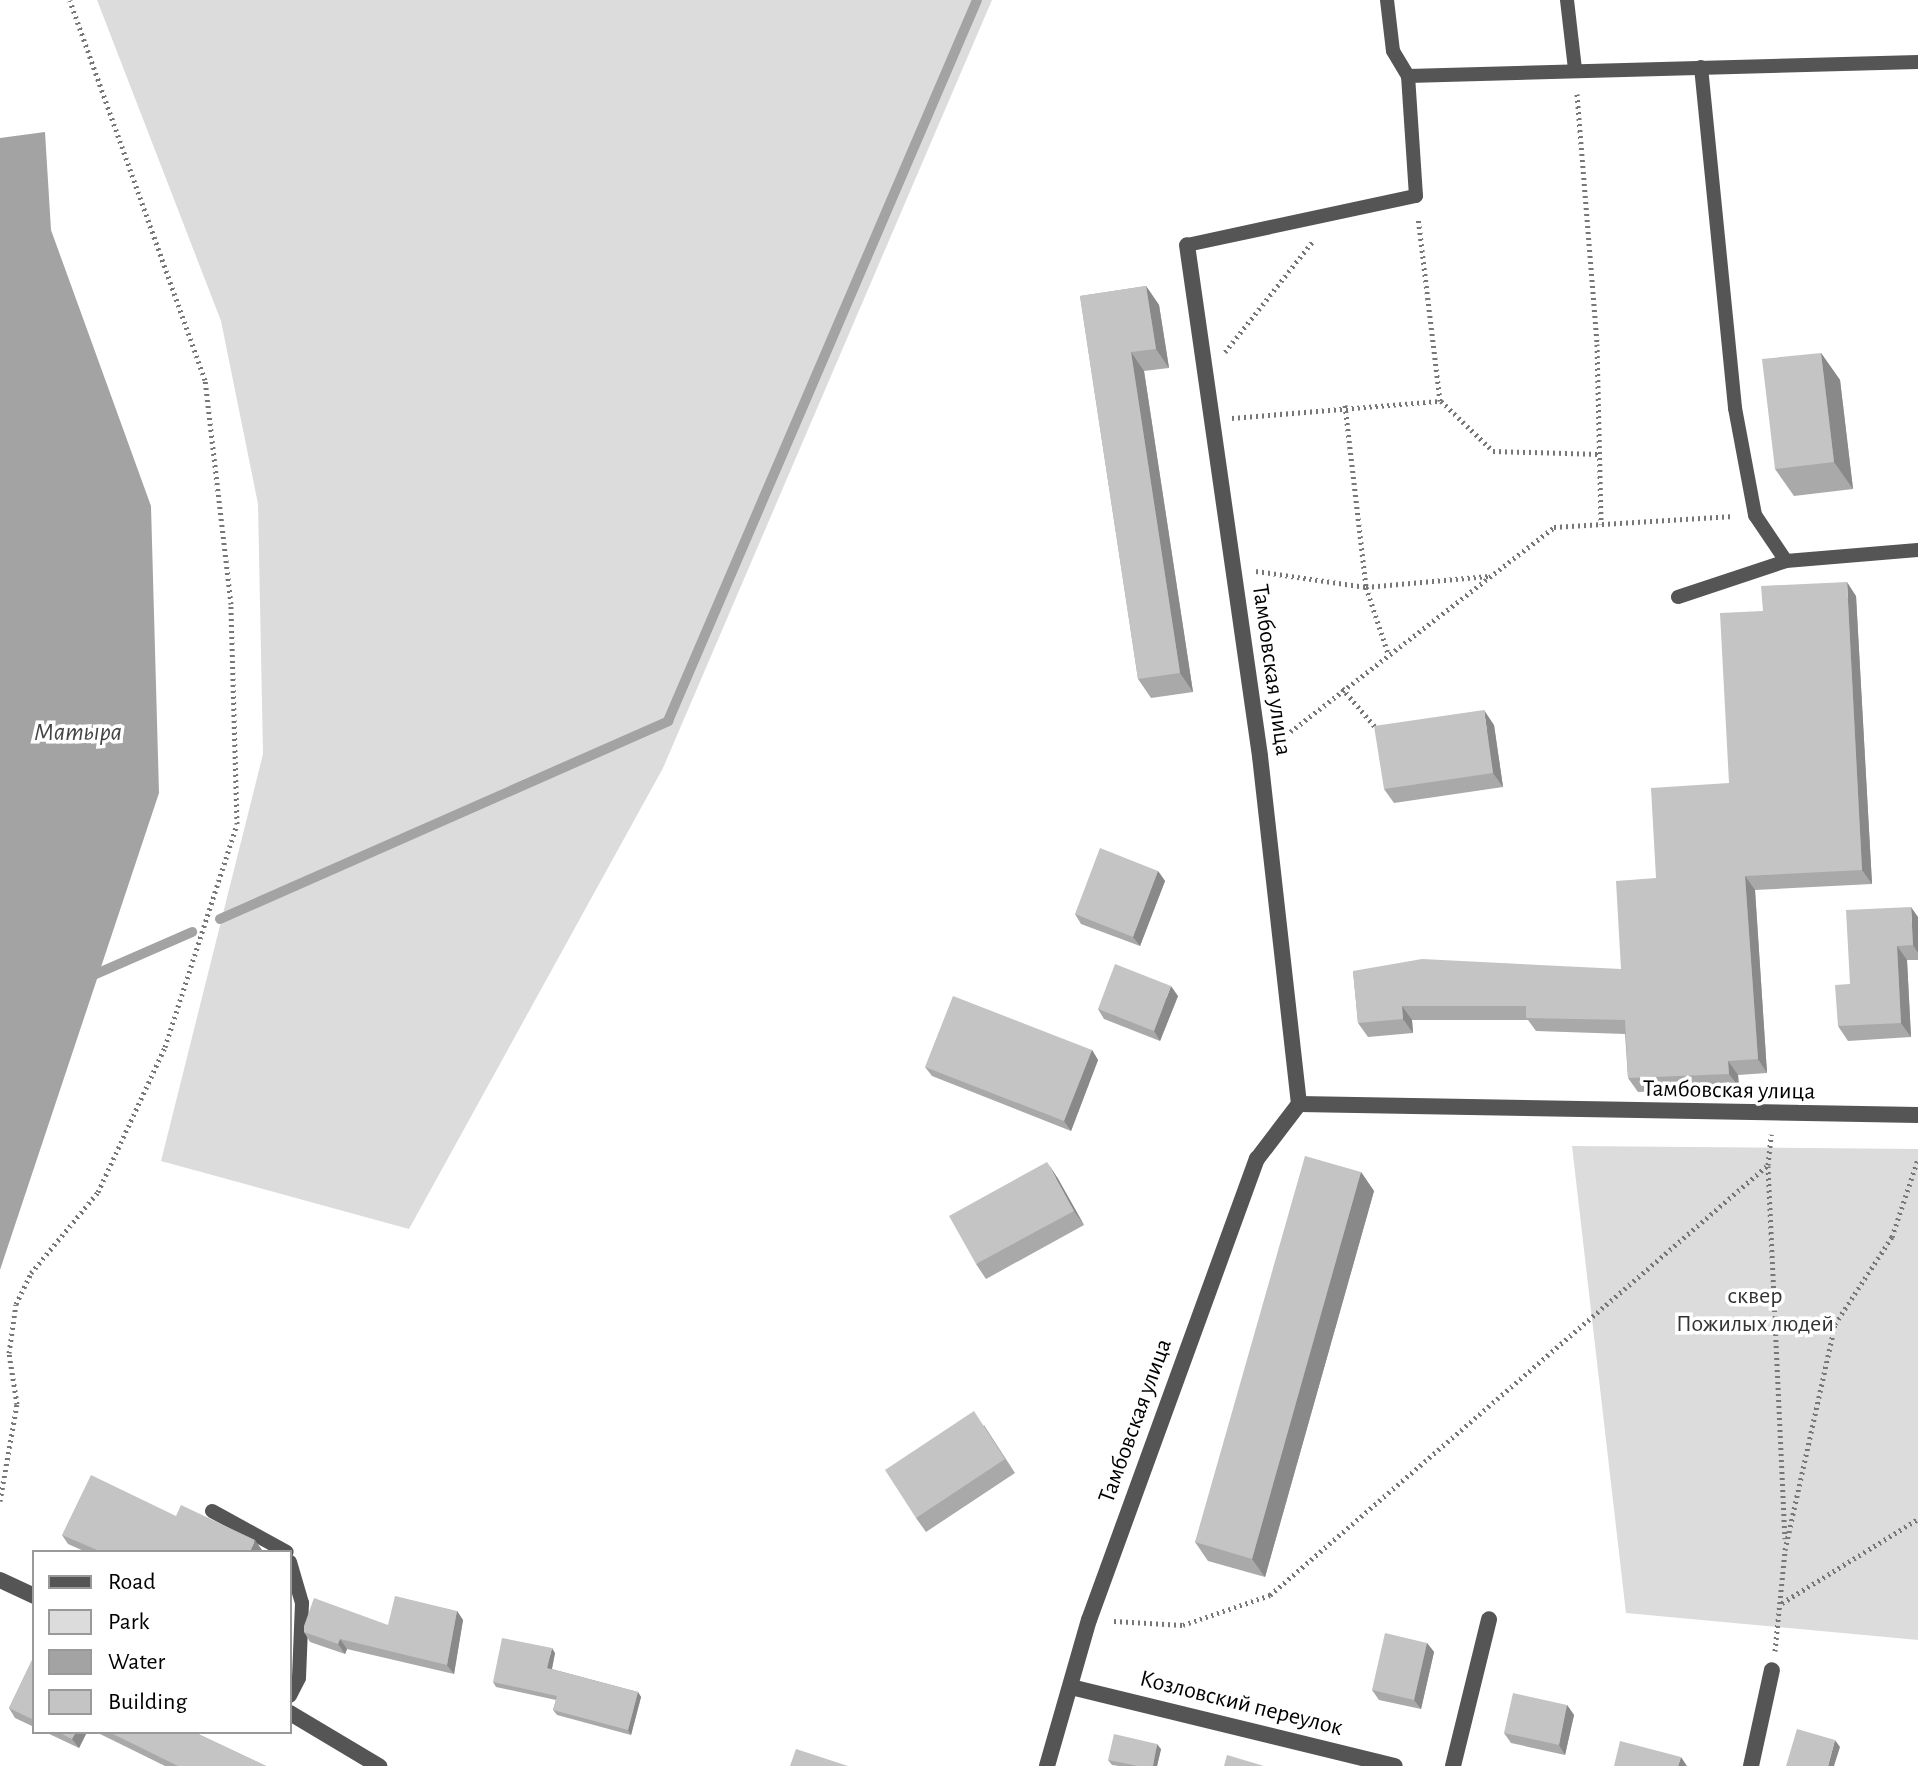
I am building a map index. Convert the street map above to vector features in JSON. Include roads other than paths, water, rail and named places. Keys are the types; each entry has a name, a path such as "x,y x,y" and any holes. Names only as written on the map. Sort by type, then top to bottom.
{"street":[{"name":"Тамбовская улица","path":"1047,1766 1075,1688 1089,1620 1257,1159 1299,1104 1260,756 1208,374 1187,245"},
{"name":"Тамбовская улица","path":"1299,1104 1772,1117 1918,1115"},
{"path":"0,1580 32,1595"},
{"path":"1453,1766 1489,1619"},
{"path":"1751,1766 1772,1670"},
{"name":"Козловский переулок","path":"1075,1688 1395,1766"},
{"path":"292,1714 379,1766"}],"lane":[{"path":"1187,245 1331,218 1416,196 1408,76 1393,51 1387,0"},
{"path":"1567,0 1575,69"},
{"path":"1408,76 1575,69 1918,62"},
{"path":"1701,67 1735,408 1755,515 1786,561"},
{"path":"1678,597 1786,561 1918,550"},
{"path":"212,1511 283,1550"},
{"path":"292,1569 302,1603 299,1678 292,1692"}],"water":[{"name":"Матыра","path":"45,132 51,230 151,506 159,793 0,1270 0,138"}],"waterway":[{"path":"220,919 668,721 977,0"},
{"path":"96,974 192,932"}],"park label":[{"name":"сквер Пожилых людей","path":"1755,1311"}]}
